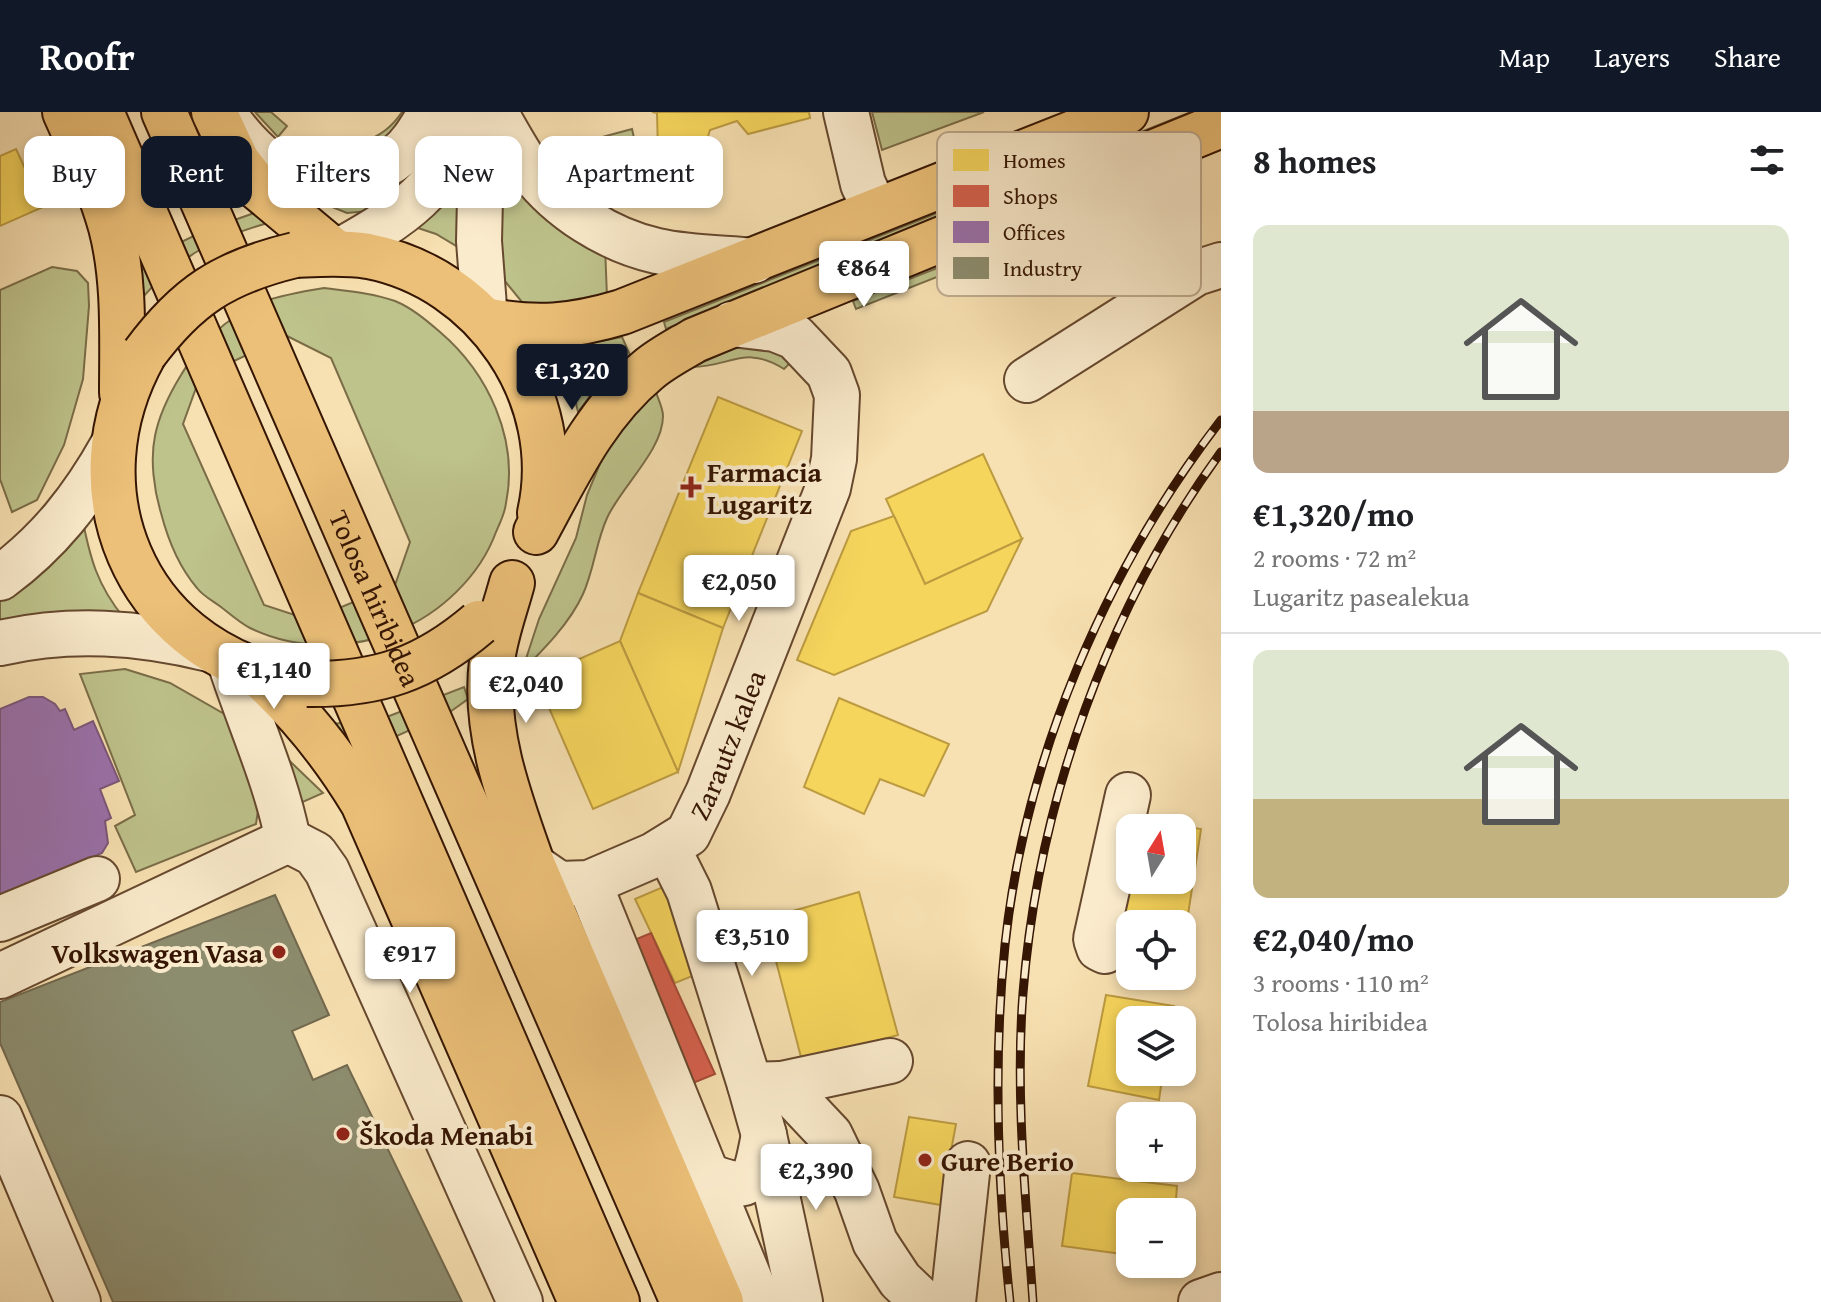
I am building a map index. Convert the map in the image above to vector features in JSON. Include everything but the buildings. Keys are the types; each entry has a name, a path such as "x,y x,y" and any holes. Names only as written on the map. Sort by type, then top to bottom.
{"main road":[{"path":"65,112 98,184 111,227 122,321 122,399 113,445 111,480 116,513 135,566 159,604 183,629 288,701 341,766 363,803 581,1302"},
{"name":"Tolosa hiribidea","path":"101,112 617,1302"},
{"name":"Tolosa hiribidea","path":"164,112 683,1302"},
{"path":"214,112 237,161 315,254"},
{"path":"1068,132 1109,115"},
{"path":"1201,133 1221,125"},
{"path":"485,320 518,326 552,327 587,323 754,261 937,186"},
{"path":"232,661 307,684 338,684 400,673 429,660 455,644 479,623 512,583 587,438 619,398 650,368 695,340 937,241"},
{"path":"122,399 144,354 166,324 224,278 258,263 315,254 369,257 402,266 432,279 460,297 506,345 522,374 535,404 545,468 543,500 536,532"},
{"path":"512,583 492,662 493,736 514,813 533,866 721,1302"}],"street":[{"path":"223,112 236,132 274,165 343,176 371,172 396,158 413,142 431,112"},
{"path":"315,254 387,224 443,172 461,126 463,112"},
{"path":"494,112 530,170 562,203 590,224 622,240 658,251 754,261"},
{"path":"485,320 479,241 480,198 494,112"},
{"path":"846,112 863,184 876,211"},
{"path":"1201,271 1221,265"},
{"path":"1027,380 1160,296"},
{"name":"Zarautz kalea","path":"589,883 668,849 688,834 708,793 828,488 834,459 837,395 829,373 795,337 775,329 732,324"},
{"path":"0,578 28,557 76,506 113,445"},
{"path":"0,643 61,633 98,632 161,638 232,661 282,810 288,840"},
{"path":"1105,951 1099,948 1096,939 1128,795"},
{"path":"0,976 288,840"},
{"path":"288,840 315,854 327,871 520,1302"},
{"name":"Zarautz kalea","path":"668,849 689,891 766,1084 764,1135 800,1302"},
{"path":"533,866 559,884 589,883 759,1302"},
{"path":"0,919 97,879"},
{"path":"766,1084 890,1061"},
{"path":"766,1084 830,1135 857,1191 875,1242 900,1280 923,1302"},
{"path":"0,1118 78,1302"},
{"path":"707,1175 729,1184 746,1184 752,1179 758,1165 764,1135"},
{"path":"953,1302 968,1164"},
{"path":"1201,1302 1221,1295"}],"green space":[{"path":"255,112 271,112 287,126 277,136"},
{"path":"402,112 418,112 392,136 376,136 394,123"},
{"path":"872,112 984,112 882,150"},
{"path":"1191,112 1208,112 1158,132 1141,132"},
{"path":"632,129 634,136 606,136"},
{"path":"522,170 538,184 538,208 564,208 605,246 607,297 550,306 522,302 504,280 494,242 498,208 522,208"},
{"path":"415,172 399,187 399,173"},
{"path":"335,208 373,208 369,211 347,213"},
{"path":"430,208 458,208 463,250 436,234 409,225"},
{"path":"257,212 268,223 231,235 198,251 168,272 140,300 134,265 206,230"},
{"path":"937,213 937,220 666,329 664,322"},
{"path":"52,267 77,271 88,283 83,379 64,445 37,500 12,512 0,479 0,290"},
{"path":"937,268 937,277 856,309 853,301"},
{"path":"324,288 395,301 413,311 457,348 485,387 496,409 508,455 509,479 503,514 489,548 457,592 428,615 397,631 361,642 323,645 285,640 250,628 202,594 185,571 171,543 159,504 153,455 162,412 181,375 205,343 236,316 260,303","holes":["287,336 331,358 410,542 395,585 310,620 264,605 183,424 200,377"]},
{"path":"622,337 630,355 601,381 578,412 571,382 554,350"},
{"path":"766,343 795,358 784,369 759,358 748,357 692,367 734,348"},
{"path":"656,392 663,416 661,429 649,455 607,518 578,605 556,635 522,671 539,619 576,538 587,495 604,454 627,420"},
{"path":"82,517 96,570 107,594 124,618 47,614 0,622 0,601 21,589"},
{"path":"125,669 170,683 226,715 260,797 256,824 136,872 115,826 135,815 80,674"},
{"path":"464,687 468,699 450,712 366,750 350,747 329,724 379,720"},
{"path":"272,744 323,793 296,805"}],"railway":[{"path":"1010,1302 1000,1169 999,1033 1005,945 1015,875 1031,805 1077,668 1107,602 1142,538 1221,420"},
{"path":"1033,1302 1020,1070 1023,993 1031,921 1044,850 1062,779 1085,709 1113,641 1144,575 1221,452"}],"place":[{"name":"Farmacia Lugaritz","path":"691,487"},
{"name":"Volkswagen Vasa","path":"279,952"},
{"name":"Škoda Menabi","path":"343,1134"},
{"name":"Gure Berio","path":"925,1160"}]}
